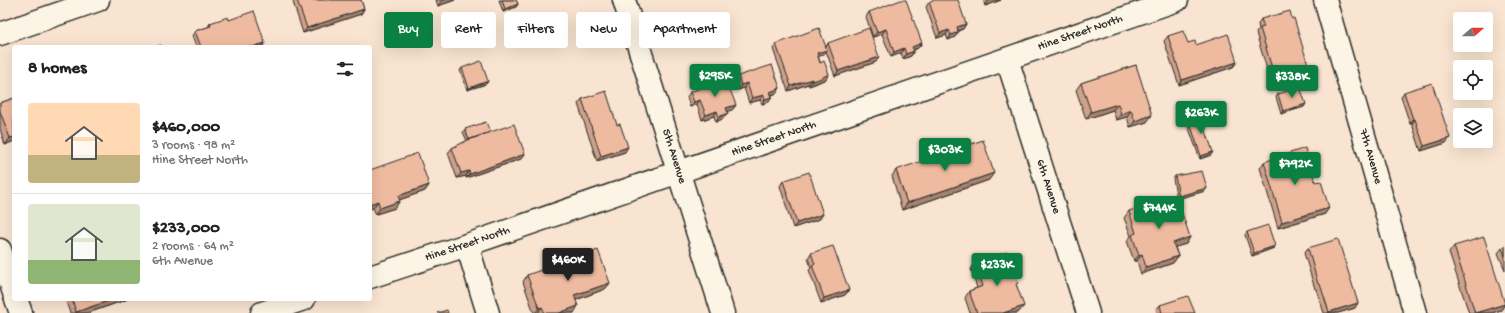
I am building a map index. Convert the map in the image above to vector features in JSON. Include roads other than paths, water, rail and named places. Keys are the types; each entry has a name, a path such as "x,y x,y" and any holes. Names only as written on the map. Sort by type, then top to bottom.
{"street":[{"path":"0,34 98,0"},
{"name":"5th Avenue","path":"624,0 722,313"},
{"name":"Hine Street North","path":"372,276 467,245 1177,0"},
{"name":"7th Avenue","path":"1325,0 1415,313"},
{"name":"6th Avenue","path":"1007,59 1088,313"},
{"path":"467,245 488,313"},
{"path":"0,250 12,287"},
{"path":"17,301 21,313"},
{"path":"262,313 298,301"}]}
